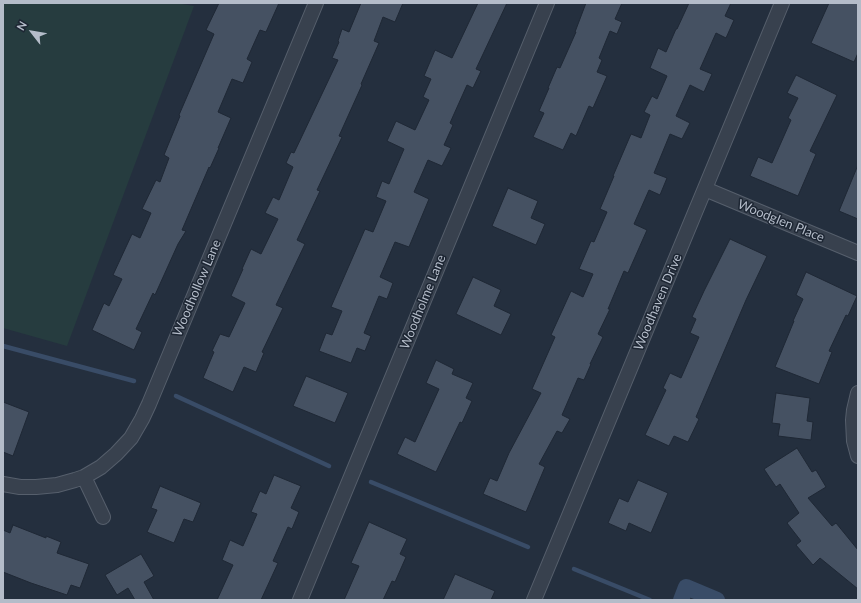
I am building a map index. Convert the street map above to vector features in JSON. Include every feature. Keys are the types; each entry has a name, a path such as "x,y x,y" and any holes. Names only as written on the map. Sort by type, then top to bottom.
{"street":[{"name":"Woodhollow Lane","path":"3,484 28,487 46,487 66,483 84,477 101,467 131,438 142,419 316,3"},
{"name":"Woodholme Lane","path":"300,600 547,3"},
{"name":"Woodhaven Drive","path":"534,600 782,3"},
{"name":"Woodglen Place","path":"705,189 858,252"},
{"path":"858,393 853,420 854,441 858,456"},
{"path":"84,477 103,517"}],"green space":[{"path":"3,3 176,3 194,6 67,346 3,328"}],"building":[{"path":"219,3 279,3 266,32 260,30 247,59 252,62 243,83 232,79 218,112 231,118 182,230 186,231 178,244 155,295 153,293 136,329 142,332 134,350 92,330 104,303 109,306 122,279 113,275 132,234 140,238 151,213 142,209 156,180 160,182 169,158 164,155 180,116 179,115 214,34 206,30"},
{"path":"361,3 403,3 395,22 383,17 374,41 379,43 339,136 342,137 317,190 320,191 297,240 305,244 276,305 283,308 262,352 264,353 256,372 244,367 233,392 203,378 214,352 212,351 220,334 229,337 245,303 231,296 251,249 261,254 278,219 265,213 273,197 279,200 293,167 286,163 291,152 294,153 338,60 332,58 339,42 342,29 349,32"},
{"path":"478,3 507,3 476,69 481,71 473,88 467,85 450,123 453,125 444,145 451,148 442,166 428,160 414,192 429,199 409,247 395,242 380,277 393,283 387,299 379,296 364,333 371,336 365,351 357,348 351,363 319,351 326,333 332,335 342,311 331,307 365,229 373,232 386,201 376,197 382,181 389,184 404,149 387,141 396,121 415,130 429,100 423,97 431,79 424,76 435,50 452,58"},
{"path":"586,3 622,3 615,19 622,22 617,34 610,31 599,58 602,60 597,72 607,76 593,108 589,106 576,136 571,133 563,150 533,137 544,113 539,111 548,88 557,67 560,68 576,32"},
{"path":"689,3 731,3 725,16 734,20 726,38 716,33 700,69 712,74 704,92 690,85 676,116 690,123 682,139 670,134 654,173 667,178 660,195 649,190 634,224 647,230 628,273 624,271 608,309 610,309 598,334 603,337 584,380 578,378 562,415 570,419 562,433 557,431 539,464 545,467 526,512 483,494 490,478 497,481 509,453 541,393 532,389 555,337 551,335 571,291 583,297 593,274 579,269 591,241 594,242 607,212 600,209 631,134 641,138 650,115 644,112 652,96 657,99 667,76 650,68 658,48 666,52"},
{"path":"829,3 858,3 858,53 854,62 811,43"},
{"path":"796,75 837,95 810,151 816,154 798,196 750,176 758,157 772,163 791,120 788,118 798,98 787,93"},
{"path":"858,165 858,219 839,211"},
{"path":"508,188 538,201 531,218 545,224 536,245 492,226"},
{"path":"730,239 767,256 746,300 696,417 699,419 688,442 674,436 669,446 645,435 666,390 663,388 670,373 681,378 699,337 690,333 696,319 692,317"},
{"path":"806,272 857,296 829,351 832,352 819,384 775,367 803,299 796,295"},
{"path":"473,277 501,290 494,306 511,314 501,335 456,314"},
{"path":"436,360 454,369 452,374 473,383 466,398 472,401 462,423 460,422 436,472 397,454 405,437 415,442 439,389 426,383"},
{"path":"306,376 348,393 335,423 293,406"},
{"path":"776,393 810,398 807,421 813,422 811,440 778,436 780,424 772,423"},
{"path":"3,402 29,412 13,456 3,452"},
{"path":"797,448 812,472 816,470 826,487 808,498 832,526 836,523 858,550 858,589 820,558 813,565 796,545 801,541 787,523 799,513 780,484 776,487 764,469"},
{"path":"274,475 301,486 291,508 299,512 292,529 288,527 273,561 278,563 261,600 217,600 233,565 222,560 230,540 243,546 257,514 251,512 260,491 266,494"},
{"path":"638,480 668,493 651,533 629,523 626,531 608,523 619,498 628,502"},
{"path":"160,486 201,503 193,522 184,519 174,543 147,532 157,510 151,508"},
{"path":"369,522 407,539 400,554 406,557 395,582 392,581 383,600 344,600 359,566 351,563"},
{"path":"13,525 46,538 46,536 61,542 57,553 89,564 80,588 71,585 67,595 3,572 3,530 10,533"},
{"path":"141,554 154,576 144,582 154,600 135,600 128,588 117,595 105,575"},
{"path":"455,574 495,591 491,600 443,600"}],"waterway":[{"path":"3,346 134,381"},
{"path":"176,396 329,466"},
{"path":"371,482 528,547"},
{"path":"574,569 650,600"},
{"path":"681,600 686,587 717,600"}]}
